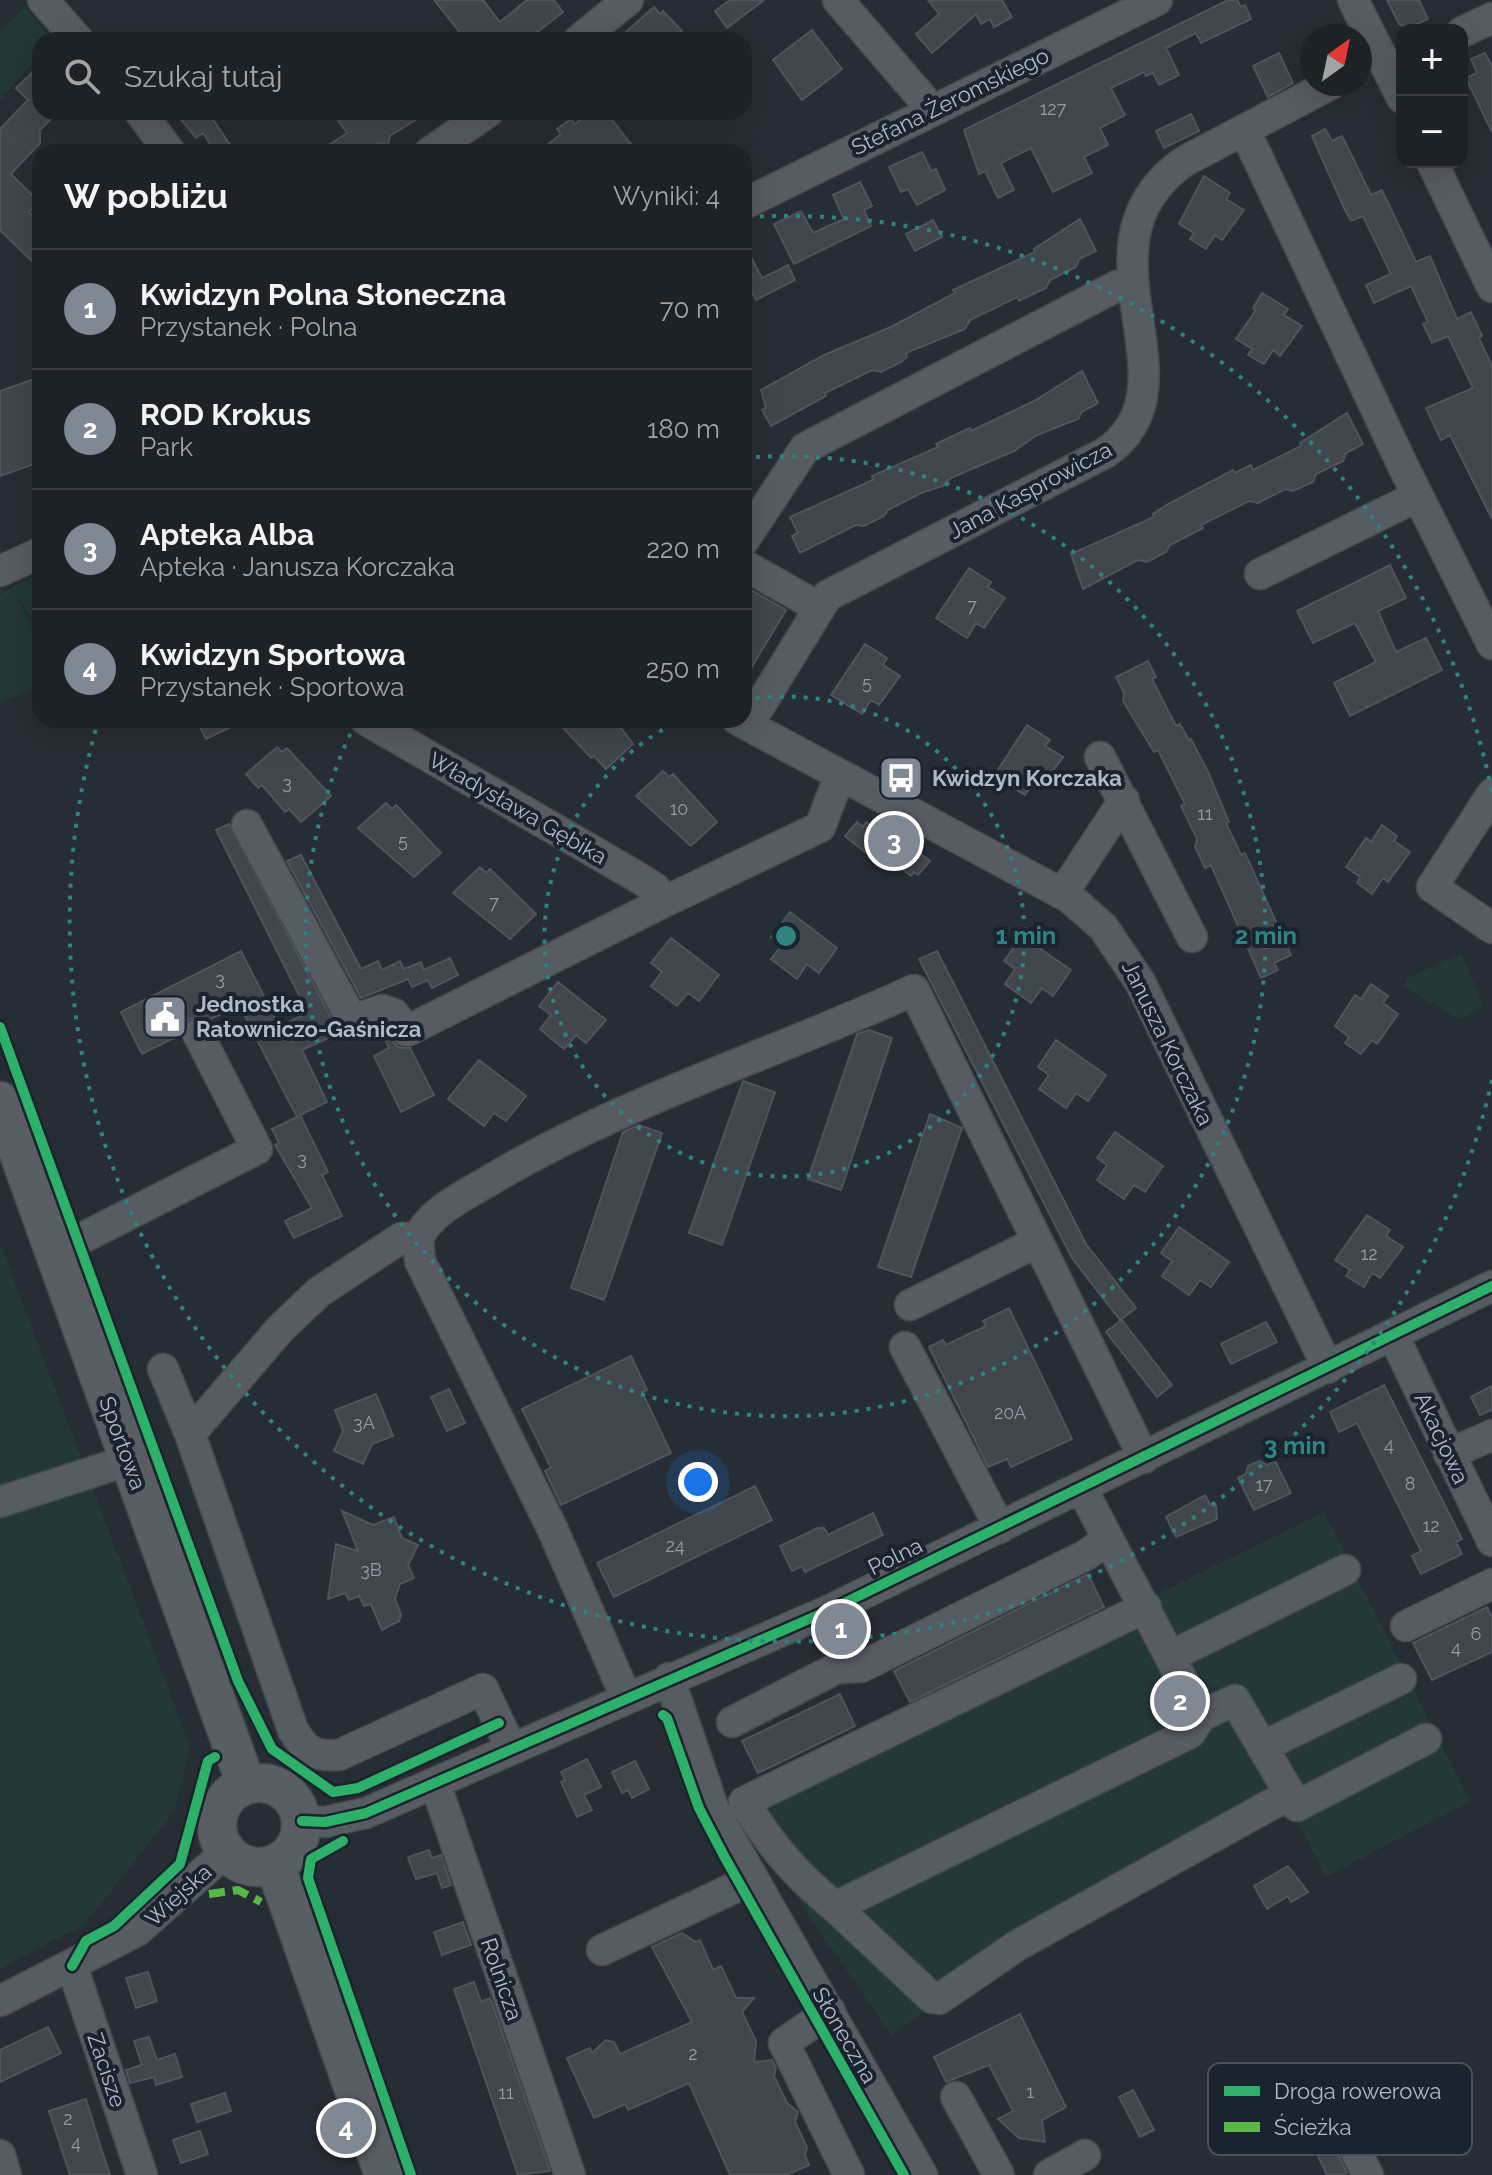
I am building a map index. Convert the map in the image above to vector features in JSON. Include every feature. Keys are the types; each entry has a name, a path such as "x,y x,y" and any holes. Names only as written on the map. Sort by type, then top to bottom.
{"main road":[{"name":"Sportowa","path":"0,1101 246,1784"},
{"path":"246,1784 274,1785 287,1793 296,1804 302,1821 298,1842 291,1854 275,1865 249,1867 226,1852 216,1830 224,1800 246,1784"},
{"path":"275,1865 384,2175"}],"street":[{"path":"43,0 71,32"},
{"path":"589,32 628,0"},
{"path":"838,0 923,99 929,111"},
{"name":"Stefana Żeromskiego","path":"752,200 1157,0"},
{"path":"1353,0 1401,96"},
{"path":"1468,29 1492,18"},
{"name":"Jana Kasprowicza","path":"752,709 827,596 1105,453 1125,437 1139,412 1146,382 1133,283 1136,230 1154,190 1185,161 1309,96"},
{"path":"146,120 164,144"},
{"path":"442,144 476,120"},
{"path":"1245,131 1418,496 1492,644"},
{"path":"1435,168 1492,287"},
{"path":"752,528 805,448 1117,286 1133,283"},
{"path":"1260,574 1418,496"},
{"path":"0,571 32,557"},
{"path":"752,570 820,608"},
{"name":"Janusza Korczaka","path":"752,727 1063,893 1103,927 1129,963 1328,1368"},
{"name":"Władysława Gębika","path":"380,728 644,881 655,888 664,902"},
{"path":"1100,757 1192,937"},
{"path":"247,825 349,1014 362,1017 382,1010 394,1014 407,1031 820,827 840,775"},
{"path":"1492,794 1432,887 1492,928"},
{"path":"1063,893 1124,800"},
{"path":"626,1697 552,1528 420,1261 418,1238 425,1223 443,1209 533,1154 584,1129 914,990 1144,1458"},
{"path":"55,1252 257,1149 198,1034"},
{"path":"190,1434 280,1329 319,1292 401,1238 418,1238"},
{"path":"910,1305 1037,1242"},
{"name":"Polna","path":"302,1821 325,1822 439,1792 511,1748 820,1614 1082,1489 1492,1286"},
{"name":"Akacjowa","path":"1393,1335 1492,1541"},
{"path":"905,1347 1000,1528"},
{"path":"163,1369 190,1434 291,1725 307,1751 324,1756 339,1755 483,1689 511,1748"},
{"path":"1449,1454 1492,1435"},
{"path":"0,1502 129,1460"},
{"path":"1082,1489 1201,1716"},
{"path":"732,1722 837,1668 861,1667 1086,1555 1108,1539"},
{"path":"1171,1656 1345,1570"},
{"path":"1406,1626 1492,1584"},
{"path":"1146,1607 744,1802 776,1853 795,1874 932,1998 939,1999 1018,1945 1290,1794"},
{"name":"Słoneczna","path":"669,1678 714,1810 922,2175"},
{"path":"1262,1747 1401,1679"},
{"path":"835,1907 1190,1733 1201,1716 1235,1700 1297,1806 1426,1739"},
{"name":"Rolnicza","path":"439,1792 570,2175"},
{"name":"Wiejska","path":"0,2001 137,1931 226,1852"},
{"path":"602,1950 753,1879"},
{"name":"Zacisze","path":"72,1966 142,2175"},
{"path":"830,2011 784,2043 849,2175"},
{"path":"956,2097 999,2175"},
{"path":"0,2155 6,2175"},
{"path":"1049,2175 1085,2155"},
{"path":"1358,2155 1368,2175"}],"shaded area":[{"path":"25,7 46,32 32,32 32,63 0,100 0,31"},
{"path":"32,578 32,618 16,595 32,628 32,689 0,703 0,594"},
{"path":"1462,954 1484,1007 1460,1020 1404,986 1408,978"},
{"path":"0,1243 190,1746 175,1810 84,1925 0,1968"},
{"path":"1324,1512 1470,1801 1326,1877 1287,1802 1020,1949 891,2035 782,1876 739,1800"}],"building":[{"path":"434,0 483,0 500,22 527,0 554,0 563,12 537,32 460,32"},
{"path":"730,0 764,0 727,28 715,11"},
{"path":"928,0 1002,0 1012,17 994,27 990,19 981,24 976,14 932,53 916,34 939,14"},
{"path":"1228,0 1237,0 1241,7 1245,5 1251,19 1201,43 1196,33 1166,48 1179,75 1159,85 1153,73 1146,76 1144,72 1111,88 1125,115 1100,128 1108,145 1084,157 1092,173 1053,192 1031,148 1001,163 1014,190 998,198 985,171 979,174 964,130"},
{"path":"1387,0 1419,0 1428,19 1417,24 1399,24"},
{"path":"654,7 660,14 663,11 682,31 681,32 626,32"},
{"path":"812,30 842,69 802,100 773,60"},
{"path":"1279,53 1293,83 1268,97 1253,66"},
{"path":"1485,53 1492,66 1492,132 1468,82 1468,77 1477,73 1471,59"},
{"path":"32,73 32,120 50,120 40,130 40,143 32,144 32,152 11,174 32,195 32,209 29,212 32,215 32,261 0,230 0,129 28,100 16,88"},
{"path":"1191,114 1199,131 1164,148 1156,131"},
{"path":"181,120 213,120 230,144 210,144 203,133 196,138"},
{"path":"338,120 415,120 390,136 388,144 330,144 347,133"},
{"path":"570,120 575,124 580,120 612,120 631,144 548,144 561,134 557,129"},
{"path":"1325,129 1332,141 1342,136 1371,195 1382,190 1416,262 1430,256 1457,319 1471,312 1482,336 1479,338 1492,366 1492,519 1450,435 1441,440 1426,408 1473,388 1448,336 1432,343 1423,324 1428,322 1411,286 1374,303 1366,285 1391,274 1363,216 1351,221 1344,208 1312,136"},
{"path":"922,152 931,171 936,169 945,190 917,205 908,189 901,192 889,167"},
{"path":"1204,176 1230,193 1226,199 1244,210 1222,240 1215,235 1206,249 1190,239 1194,233 1179,224"},
{"path":"860,182 872,206 864,210 871,226 794,264 774,224 801,211 813,233 844,219 833,195"},
{"path":"1080,219 1096,251 1079,259 1076,267 1050,280 1046,288 1019,301 1017,297 970,320 965,329 906,353 907,357 901,362 881,372 872,370 825,393 826,396 771,426 762,410 766,408 761,390 824,355 891,327 955,293 953,290 1035,252 1034,249"},
{"path":"933,220 942,237 915,251 906,234"},
{"path":"752,259 762,278 788,265 795,280 756,300 752,293"},
{"path":"1262,293 1288,309 1284,315 1302,326 1280,356 1273,350 1264,364 1248,355 1252,349 1236,339 1256,310 1253,308"},
{"path":"1082,371 1098,403 1082,412 1078,419 1037,435 1014,451 953,477 947,481 949,484 921,493 864,526 856,525 800,553 792,536 798,533 790,517 873,480 872,476 938,447 936,444 1036,400"},
{"path":"32,380 32,465 0,476 0,391"},
{"path":"1347,413 1363,444 1346,453 1343,461 1316,474 1313,482 1293,491 1285,489 1258,503 1249,501 1201,525 1203,528 1170,545 1166,552 1147,562 1138,560 1083,589 1071,554 1154,517 1153,514 1168,504 1233,470 1235,473 1251,465 1253,470 1301,446 1300,443"},
{"path":"1390,565 1406,598 1378,611 1396,652 1426,638 1442,670 1350,716 1334,683 1376,662 1355,623 1313,643 1297,611"},
{"path":"969,568 991,582 988,587 1005,598 984,628 976,623 967,638 936,618"},
{"path":"752,591 786,610 752,667"},
{"path":"865,644 887,658 883,665 900,676 879,705 871,700 862,714 831,695"},
{"path":"1148,661 1156,677 1152,679 1176,726 1180,724 1191,739 1208,772 1229,822 1226,823 1241,855 1245,853 1291,955 1274,963 1278,970 1261,978 1211,865 1205,868 1195,847 1197,839 1181,806 1185,804 1158,750 1154,752 1123,701 1124,693 1116,677"},
{"path":"1027,725 1050,740 1045,746 1063,757 1042,786 1034,781 1025,795 994,776"},
{"path":"200,728 229,728 206,739"},
{"path":"563,728 621,728 633,744 606,769 594,756 591,758"},
{"path":"277,747 282,752 287,748 331,796 301,822 289,809 285,812 262,785 258,788 246,774"},
{"path":"663,771 669,777 673,774 717,822 691,846 636,796"},
{"path":"386,803 392,809 396,805 441,853 414,877 358,828"},
{"path":"857,822 863,827 866,822 888,838 892,834 930,861 918,875 914,872 911,876 886,856 883,860 869,849 865,852 845,836"},
{"path":"229,824 339,1033 302,1050 327,1102 300,1115 328,1172 322,1175 342,1216 294,1238 285,1221 312,1208 275,1145 279,1143 272,1129 297,1117 239,1005 209,1020 191,1018 183,1025 180,1035 142,1054 121,1012 241,951 279,1026 308,1013 216,830"},
{"path":"1382,825 1397,836 1394,841 1410,852 1388,882 1383,878 1372,894 1357,883 1360,877 1346,867 1366,838 1371,842"},
{"path":"301,855 361,969 378,961 382,970 400,961 404,969 421,962 424,970 450,958 458,975 432,988 428,980 412,987 408,979 361,998 287,861"},
{"path":"480,867 486,873 490,869 536,914 510,939 453,893"},
{"path":"790,912 837,948 819,973 807,964 797,979 771,959 782,945 771,937"},
{"path":"1022,936 1071,970 1053,996 1042,988 1031,1003 1005,984 1015,969 1004,961"},
{"path":"671,938 719,975 699,1001 688,993 677,1006 651,986 662,972 651,963"},
{"path":"937,951 1086,1244 1136,1308 1120,1320 1072,1258 919,959"},
{"path":"558,982 606,1020 586,1043 576,1035 564,1049 540,1029 551,1015 539,1006"},
{"path":"1371,984 1388,996 1383,1003 1398,1014 1377,1044 1372,1040 1361,1054 1345,1043 1349,1037 1335,1026 1355,995 1361,999"},
{"path":"383,1029 398,1047 410,1048 434,1095 401,1112 374,1056 389,1048 380,1030"},
{"path":"869,1030 892,1038 841,1190 808,1179 857,1034"},
{"path":"1056,1040 1106,1075 1088,1101 1076,1093 1066,1108 1039,1089 1049,1075 1038,1067"},
{"path":"479,1060 526,1096 506,1121 494,1113 484,1126 448,1099"},
{"path":"743,1081 775,1092 722,1245 689,1233"},
{"path":"930,1114 962,1128 911,1277 878,1267"},
{"path":"639,1125 662,1133 604,1300 571,1288 623,1132"},
{"path":"1115,1132 1163,1166 1145,1192 1134,1185 1124,1199 1097,1180 1107,1165 1097,1158"},
{"path":"1367,1215 1390,1230 1386,1236 1403,1247 1380,1278 1372,1273 1364,1287 1346,1276 1350,1270 1335,1260"},
{"path":"1179,1227 1229,1262 1211,1287 1200,1280 1189,1295 1162,1276 1172,1261 1161,1253"},
{"path":"1009,1308 1072,1439 1011,1467 1007,1459 988,1467 929,1347 943,1340 946,1345 986,1326 983,1321"},
{"path":"1122,1320 1172,1385 1157,1397 1106,1332"},
{"path":"1266,1322 1277,1342 1231,1364 1221,1344"},
{"path":"631,1356 647,1390 642,1392 671,1453 561,1505 545,1471 551,1468 522,1409"},
{"path":"1384,1385 1462,1539 1456,1542 1462,1554 1421,1574 1412,1556 1421,1551 1357,1423 1339,1432 1330,1412"},
{"path":"1492,1386 1492,1410 1480,1415 1471,1397"},
{"path":"449,1389 465,1423 447,1431 431,1397"},
{"path":"376,1394 393,1436 372,1444 363,1464 334,1451 343,1431 335,1410"},
{"path":"1259,1461 1267,1465 1275,1461 1291,1493 1254,1510 1238,1478 1246,1474 1248,1466"},
{"path":"755,1486 772,1520 614,1597 597,1563"},
{"path":"1205,1495 1210,1504 1216,1506 1217,1519 1176,1537 1166,1517"},
{"path":"342,1511 373,1525 394,1517 402,1538 418,1545 408,1565 414,1578 400,1584 395,1598 401,1615 399,1621 382,1630 371,1604 364,1606 359,1596 349,1600 345,1593 328,1599 336,1544 358,1551"},
{"path":"873,1513 883,1535 805,1572 802,1566 792,1571 780,1546 818,1528 824,1528 828,1535"},
{"path":"1088,1574 1104,1607 910,1702 894,1671"},
{"path":"1487,1607 1492,1617 1492,1652 1432,1680 1413,1643"},
{"path":"840,1694 855,1726 758,1773 742,1741"},
{"path":"587,1759 601,1787 584,1795 592,1810 577,1817 561,1782 565,1780 561,1772"},
{"path":"635,1761 649,1789 632,1798 628,1790 622,1793 612,1772"},
{"path":"429,1850 432,1858 441,1855 451,1885 442,1888 437,1873 416,1879 408,1857"},
{"path":"1288,1866 1308,1892 1291,1902 1288,1896 1267,1909 1254,1886"},
{"path":"463,1922 471,1945 442,1955 434,1932"},
{"path":"682,1933 696,1942 700,1940 713,1970 721,1966 736,1998 754,1998 742,2012 756,2041 754,2062 772,2060 776,2068 774,2076 787,2103 798,2112 795,2122 807,2147 805,2155 809,2165 787,2175 730,2175 689,2083 628,2110 625,2104 594,2118 567,2058 590,2048 592,2053 606,2040 614,2042 620,2054 692,2022 652,1947"},
{"path":"148,1972 157,2001 136,2008 126,1978"},
{"path":"474,1982 481,2002 490,1998 550,2171 518,2175 454,1989"},
{"path":"1020,2014 1066,2107 1042,2120 1045,2142 1019,2138 998,2119 1013,2111 989,2065 946,2082 934,2057"},
{"path":"48,2027 61,2053 0,2082 0,2050"},
{"path":"149,2037 157,2060 175,2054 182,2077 156,2085 154,2077 130,2083 126,2070 142,2065 134,2041"},
{"path":"1133,2090 1154,2130 1140,2137 1119,2097"},
{"path":"225,2093 231,2111 197,2122 191,2104"},
{"path":"86,2099 110,2175 70,2175 49,2111"},
{"path":"200,2131 208,2154 181,2163 173,2140"},
{"path":"1317,2155 1338,2155 1347,2173 1327,2175"}],"marked path":[{"path":"209,1894 238,1890 261,1902"}],"cycle path":[{"path":"0,1027 238,1681 272,1749 333,1792 358,1788 499,1723"},
{"path":"302,1821 325,1822 366,1813 832,1609 1492,1286"},
{"path":"663,1715 667,1718 699,1808 724,1856 904,2175"},
{"path":"72,1966 86,1941 114,1926 180,1864 208,1761 215,1757"},
{"path":"343,1841 311,1859 308,1878 411,2175"}],"place":[{"name":"Kwidzyn Korczaka","path":"901,778"},
{"name":"Apteka Alba","path":"894,841"},
{"name":"Jednostka Ratowniczo-Gaśnicza","path":"165,1017"},
{"name":"Kwidzyn Polna Słoneczna","path":"841,1629"},
{"name":"ROD Krokus","path":"1180,1701"},
{"name":"Kwidzyn Sportowa","path":"346,2128"}]}
